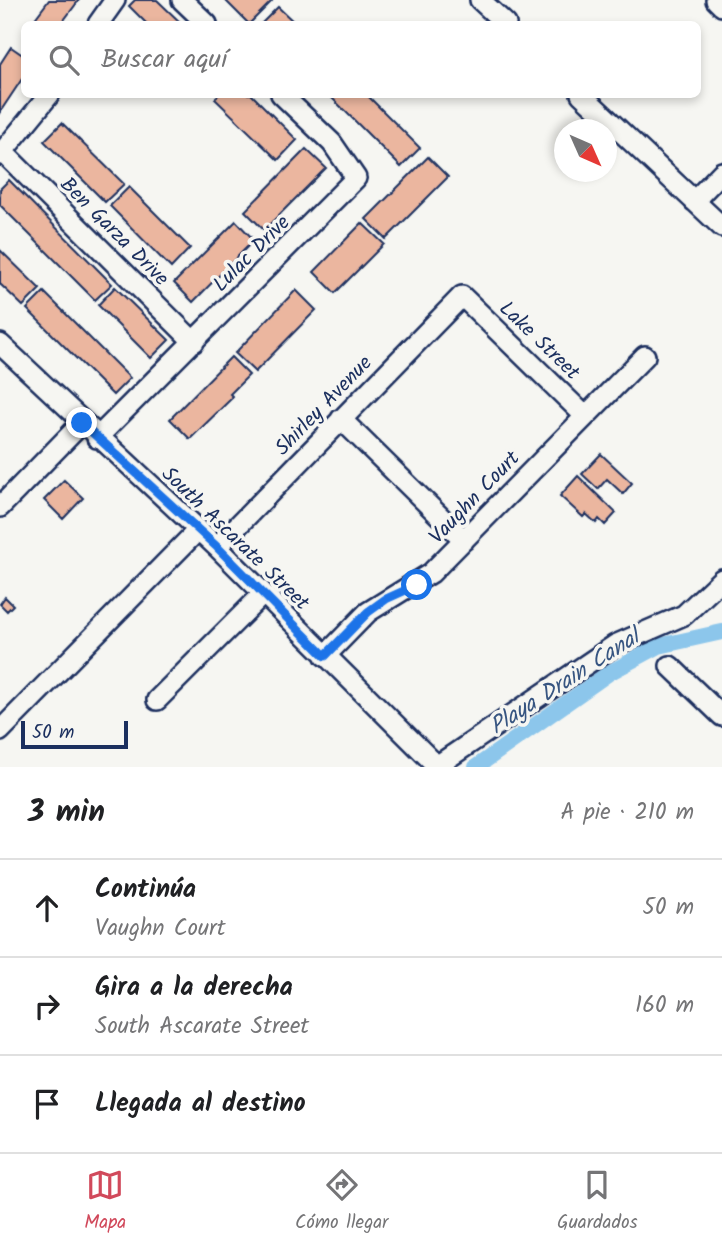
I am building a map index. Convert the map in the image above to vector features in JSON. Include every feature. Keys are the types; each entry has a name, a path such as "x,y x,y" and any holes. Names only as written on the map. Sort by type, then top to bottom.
{"street":[{"path":"100,21 114,0"},
{"path":"182,0 205,21"},
{"path":"480,0 503,21"},
{"path":"716,0 722,6"},
{"path":"2,154 47,98"},
{"name":"Lulac Drive","path":"97,438 356,178 332,143 285,98"},
{"path":"585,98 722,227"},
{"name":"Ben Garza Drive","path":"2,154 194,342"},
{"path":"694,201 722,172"},
{"name":"Lake Street","path":"462,296 585,416"},
{"name":"Shirley Avenue","path":"217,547 462,296"},
{"name":"South Ascarate Street","path":"0,344 97,438 217,547 437,767"},
{"name":"Vaughn Court","path":"325,656 368,612 386,599 417,585 645,356"},
{"path":"341,419 464,540"},
{"path":"0,507 82,423"},
{"path":"0,731 198,530"},
{"path":"437,767 615,645 684,615 722,579"},
{"path":"157,700 263,594"},
{"path":"670,666 722,716"}],"building":[{"path":"49,0 79,0 63,21 33,21"},
{"path":"135,0 157,0 179,21 144,21 129,6"},
{"path":"225,0 272,1 252,21 246,21"},
{"path":"278,7 293,21 264,21"},
{"path":"11,47 21,54 21,80 0,112 0,64"},
{"path":"255,98 297,140 278,160 215,99"},
{"path":"332,98 370,98 420,148 401,167"},
{"path":"62,123 124,184 105,202 44,141"},
{"path":"306,149 326,168 264,230 245,211"},
{"path":"428,157 448,177 386,239 366,219"},
{"path":"9,180 112,284 95,300 0,205 0,189"},
{"path":"129,187 190,248 171,268 110,206"},
{"path":"236,221 254,240 193,302 174,283"},
{"path":"362,223 384,244 335,293 314,272"},
{"path":"0,250 40,289 23,306 0,284"},
{"path":"115,287 169,340 151,358 98,305"},
{"path":"296,290 316,310 255,372 235,353"},
{"path":"44,292 130,378 113,395 27,309"},
{"path":"231,357 249,375 230,394 233,397 190,439 170,419"},
{"path":"601,454 632,483 623,494 607,479 598,489 582,474"},
{"path":"578,476 616,513 605,525 599,519 596,523 586,514 583,517 560,496"},
{"path":"64,480 83,498 63,519 44,500"},
{"path":"5,597 13,605 7,611 0,604"}],"waterway":[{"name":"Playa Drain Canal","path":"476,767 609,673 659,646 722,632"}],"route":[{"path":"82,423 217,547 325,656 368,612 394,594 417,585"}]}
